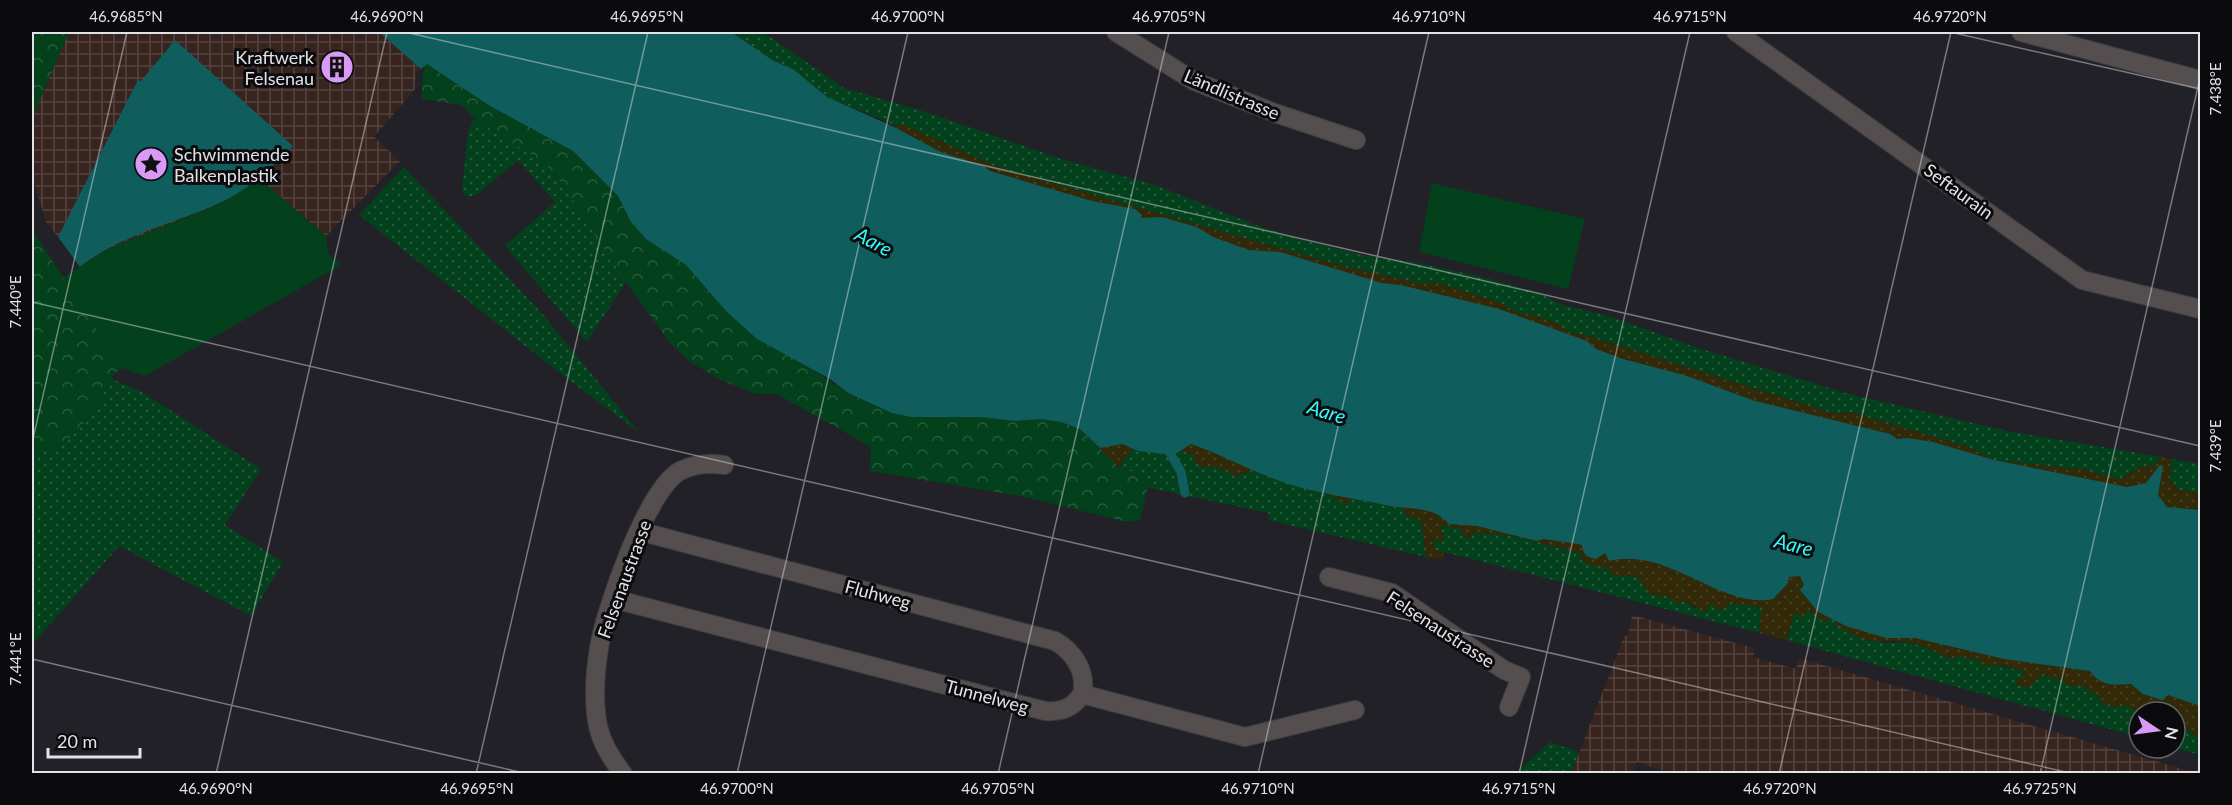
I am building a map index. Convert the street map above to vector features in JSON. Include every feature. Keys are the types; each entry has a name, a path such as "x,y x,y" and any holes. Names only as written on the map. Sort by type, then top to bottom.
{"street":[{"name":"Ländlistrasse","path":"1116,32 1194,81 1275,113 1356,140"},
{"name":"Seftaurain","path":"1736,32 2082,280 2200,309"},
{"path":"2021,32 2200,80"},
{"name":"Felsenaustrasse","path":"623,774 605,748 596,710 598,655 614,599 639,531 662,487 679,471 710,463 724,465"},
{"name":"Fluhweg","path":"639,531 1055,641 1065,646 1077,662 1083,678 1082,694"},
{"name":"Felsenaustrasse","path":"1329,577 1392,593 1504,670 1521,677 1509,707"},
{"name":"Tunnelweg","path":"614,599 1045,711 1056,712 1070,707 1082,694"},
{"path":"1082,694 1245,737 1355,710"}],"shaded area":[{"path":"69,32 379,32 421,69 416,73 415,89 374,137 400,161 326,236 260,179 219,204 105,250 88,261 58,237 46,222 32,175 32,118"},
{"path":"1632,615 1754,648 1753,657 1796,669 1799,658 2127,753 2127,760 2152,760 2200,774 1672,774 1637,762 1632,773 1571,774 1624,636 1628,635"}],"green space":[{"path":"32,32 69,32 32,118"},
{"path":"731,32 763,32 844,88 929,113 1061,159 1155,185 1256,225 1296,238 1362,255 1418,263 1474,275 1539,293 1563,305 1612,317 1695,347 1849,394 2007,431 2162,457 2152,466 2142,466 2119,480 2086,470 1994,460 1968,447 1850,412 1832,413 1585,335 1569,332 1558,324 1533,315 1520,314 1501,303 1435,282 1424,284 1342,266 997,167 827,97 793,69 774,61"},
{"path":"427,64 490,106 573,151 618,196 631,222 646,239 686,265 706,286 807,366 848,393 892,413 911,417 981,417 1014,421 1041,419 1061,422 1080,429 1120,468 1137,473 1148,486 1140,520 1127,522 1025,497 870,471 871,447 777,394 756,394 721,380 690,362 670,343 626,282 557,177 544,162 474,119 462,105 421,99 424,66"},
{"path":"474,119 544,162 568,191 626,282 587,342 505,246 555,202 518,160 478,194 469,197 465,195 462,189 468,132"},
{"path":"404,167 539,310 639,432 565,377 359,215"},
{"path":"260,179 326,236 328,254 341,265 145,376 122,368 63,278 105,250 219,204"},
{"path":"1432,183 1585,219 1568,289 1419,252"},
{"path":"32,229 122,368 110,378 101,399 80,428 61,446 32,451"},
{"path":"110,378 142,392 261,469 225,525 283,562 251,616 119,546 32,645 32,451 61,446 101,399"},
{"path":"1133,449 1165,454 1181,450 1194,456 1201,467 1219,467 1236,476 1255,470 1273,479 1323,491 1339,500 1355,498 1403,508 1422,523 1426,557 1268,520 1269,513 1150,488 1137,473 1120,468 1123,459"},
{"path":"2171,459 2200,464 2200,493 2180,490 2170,480"},
{"path":"1443,525 1462,529 1464,537 1469,538 1474,532 1514,536 1580,553 1638,577 1649,594 1670,596 1680,605 1682,600 1695,608 1709,603 1762,607 1759,633 1436,550 1433,545 1434,539 1443,534 1441,529"},
{"path":"1808,610 1826,622 1829,618 1835,621 1836,625 1885,643 1907,642 1947,657 1960,656 2023,671 2025,678 2017,679 2016,685 2029,687 2040,674 2063,680 2069,686 2083,686 2101,698 2127,706 2127,734 1786,640 1794,614"},
{"path":"2187,729 2200,739 2200,755 2187,751"},
{"path":"1550,742 1579,752 1571,773 1516,773"}],"sand":[{"path":"827,97 894,127 903,124 997,167 1342,266 1424,284 1435,282 1501,303 1520,314 1533,315 1558,324 1569,332 1585,335 1832,413 1850,412 1968,447 1994,460 2086,470 2119,480 2142,466 2153,466 2162,457 2171,459 2170,480 2180,490 2200,493 2200,529 2129,505 1044,208"},
{"path":"1080,429 1191,433 1793,572 1947,646 1954,647 1962,640 2087,663 2105,680 2200,696 2200,739 2187,729 2187,700 2127,700 2127,706 2115,707 2101,703 2101,698 2083,686 2069,686 2063,680 2041,675 2029,687 2016,685 2017,679 2025,677 2023,670 1997,664 1983,666 1979,660 1960,656 1952,659 1907,642 1865,640 1835,625 1835,621 1830,618 1826,622 1820,621 1820,617 1808,610 1803,617 1794,614 1786,640 1759,633 1762,607 1730,603 1722,611 1709,603 1706,613 1682,600 1680,605 1665,595 1662,599 1658,594 1649,594 1638,577 1613,575 1607,567 1598,567 1582,561 1580,553 1513,536 1474,532 1469,538 1464,537 1462,529 1443,525 1441,529 1444,539 1441,542 1434,539 1433,545 1436,550 1444,552 1442,560 1426,557 1422,523 1416,518 1406,517 1403,508 1355,498 1345,504 1323,491 1273,479 1255,470 1236,476 1218,467 1201,467 1193,459 1194,456 1181,450 1169,458 1165,454 1133,449 1123,459 1120,468"}],"water":[{"name":"Aare","path":"379,32 731,32 774,61 793,69 827,97 894,127 941,152 984,166 990,171 1092,201 1135,209 1142,215 1141,218 1161,217 1197,227 1213,237 1249,250 1280,252 1382,283 1401,285 1499,309 1587,341 1596,349 1623,359 1684,375 1755,401 1890,434 1897,439 1908,438 1933,442 1994,460 2127,487 2146,483 2160,465 2163,466 2158,495 2167,507 2200,510 2200,706 2168,695 2162,700 2143,694 2131,684 2113,685 2103,682 2090,671 2004,659 1915,638 1886,638 1846,626 1818,612 1800,590 1804,585 1800,576 1789,577 1788,583 1773,599 1754,600 1734,596 1652,562 1631,559 1609,561 1605,553 1596,559 1586,555 1582,545 1578,544 1543,539 1537,541 1477,526 1449,524 1443,518 1420,509 1385,505 1299,487 1261,474 1191,444 1169,458 1165,454 1138,451 1123,444 1100,448 1080,429 1061,422 1041,419 1014,421 981,417 911,417 892,413 848,393 830,379 757,339 726,311 686,265 646,239 631,222 618,196 573,151 490,106 427,64 421,69"},
{"path":"175,40 293,146 258,179 239,193 128,239 95,256 80,267 58,237 138,80 141,81"}],"waterway":[{"path":"1166,446 1181,472 1185,493"}],"place":[{"name":"Kraftwerk Felsenau","path":"337,67"},
{"name":"Schwimmende Balkenplastik","path":"151,164"}]}
